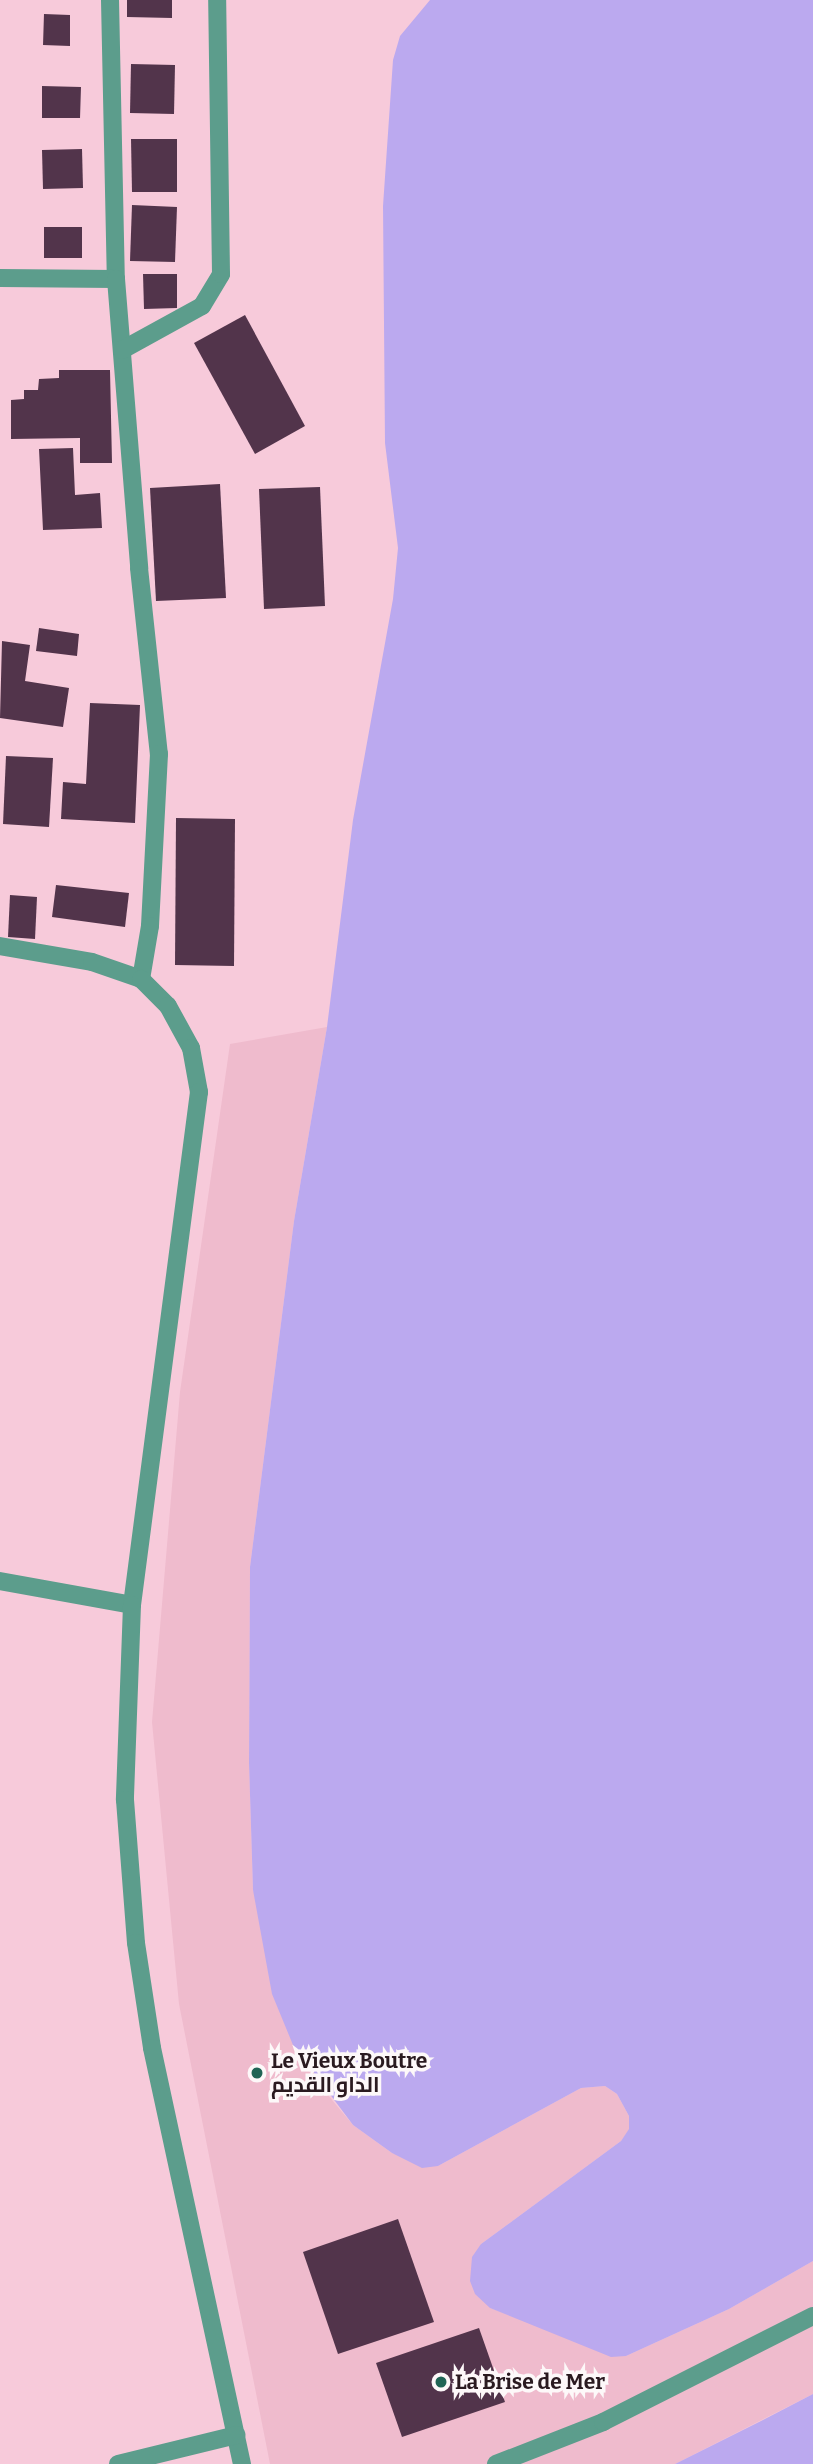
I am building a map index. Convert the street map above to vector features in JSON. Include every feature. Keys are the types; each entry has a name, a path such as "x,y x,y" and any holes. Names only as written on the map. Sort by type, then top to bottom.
{"street":[{"path":"110,0 116,279 159,754 150,926 141,979"},
{"path":"122,350 202,306 221,274 217,0"},
{"path":"0,278 116,279"},
{"path":"0,946 92,962 141,979 168,1006 191,1048 199,1093 132,1605 125,1800 136,1943 152,2048 242,2464"},
{"path":"0,1581 132,1605"},
{"path":"496,2464 603,2422 813,2316"},
{"path":"118,2464 236,2435"}],"shaded area":[{"path":"430,0 813,0 813,2261 729,2309 626,2356 611,2357 490,2308 475,2294 470,2281 472,2257 481,2244 621,2141 629,2129 629,2116 617,2094 605,2086 581,2088 438,2166 422,2168 392,2153 353,2125 293,2045 272,1994 253,1890 249,1763 250,1567 294,1221 327,1027 353,820 393,599 398,548 385,443 383,206 393,60 400,36"},
{"path":"327,1027 294,1221 250,1567 249,1763 253,1890 322,2088 353,2125 392,2153 438,2166 581,2088 605,2086 617,2094 629,2116 630,2129 621,2141 481,2244 490,2308 626,2356 729,2309 813,2261 813,2394 675,2464 270,2464 179,2004 152,1722 180,1392 230,1044"},
{"path":"813,2394 813,2464 675,2464 759,2422"}],"building":[{"path":"127,0 172,0 172,18 127,17"},
{"path":"44,14 70,15 70,46 43,45"},
{"path":"131,64 175,65 174,114 130,113"},
{"path":"42,86 81,87 80,118 42,118"},
{"path":"131,139 177,139 177,192 132,192"},
{"path":"82,149 83,188 43,189 42,150"},
{"path":"132,205 177,207 175,262 130,261"},
{"path":"44,227 82,227 82,258 44,258"},
{"path":"143,274 177,274 177,308 144,309"},
{"path":"245,315 305,426 255,454 194,343"},
{"path":"59,370 110,370 112,463 80,463 80,438 11,439 11,400 24,399 24,390 38,390 39,379 59,378"},
{"path":"73,448 75,495 100,493 102,528 43,530 39,449"},
{"path":"220,484 226,598 156,601 150,488"},
{"path":"320,487 325,606 264,609 259,489"},
{"path":"39,628 79,634 77,656 36,651"},
{"path":"2,641 30,645 25,681 69,688 63,727 0,718"},
{"path":"90,703 140,705 135,823 61,819 63,782 86,784"},
{"path":"6,756 53,758 49,827 3,824"},
{"path":"176,818 235,819 234,966 175,965"},
{"path":"56,885 129,893 125,927 52,917"},
{"path":"10,895 37,897 35,939 8,937"},
{"path":"398,2219 434,2322 338,2354 303,2252"},
{"name":"La Brise de Mer","path":"479,2328 505,2402 402,2437 376,2363"}],"place":[{"name":"Le Vieux Boutre الداو القديم","path":"257,2073"},
{"name":"La Brise de Mer","path":"441,2382"}]}
